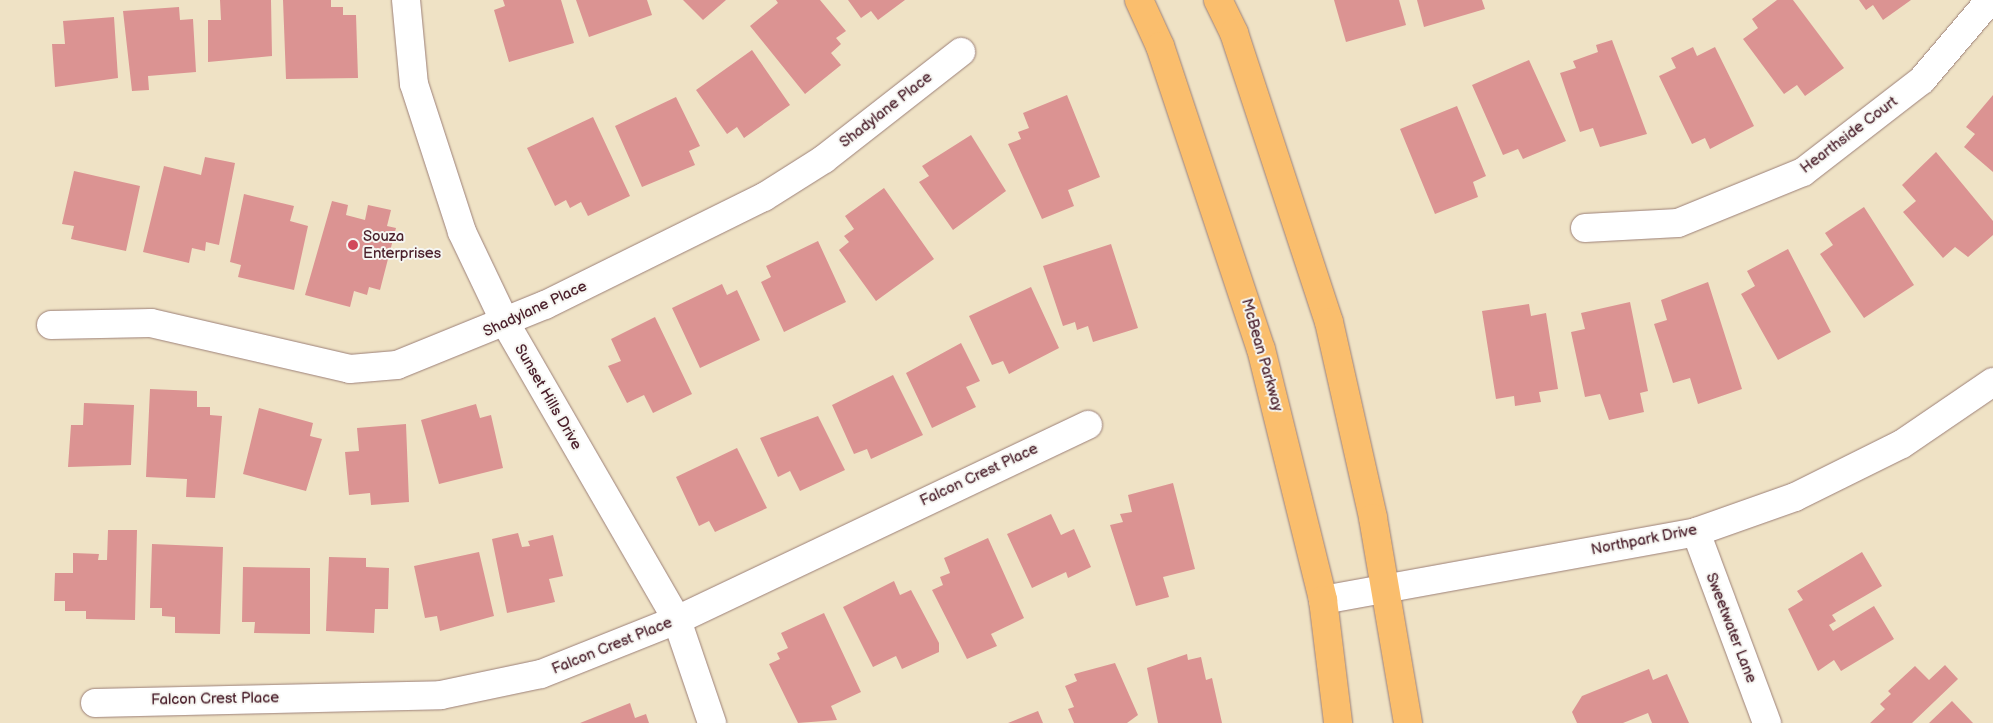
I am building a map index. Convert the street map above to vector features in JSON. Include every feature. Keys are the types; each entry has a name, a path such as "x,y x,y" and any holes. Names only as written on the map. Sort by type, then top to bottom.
{"main road":[{"name":"McBean Parkway","path":"1139,0 1160,46 1261,348 1323,600 1338,723"},
{"path":"1218,0 1234,33 1329,322 1386,586 1408,723"}],"street":[{"name":"Sunset Hills Drive","path":"406,0 414,84 462,232 505,322 677,620 712,723"},
{"name":"Hearthside Court","path":"1585,228 1678,223 1803,172 1922,80 1990,0"},
{"name":"Shadylane Place","path":"51,325 151,323 350,369 397,365 505,322 764,197 824,158 961,52"},
{"name":"Northpark Drive","path":"1323,600 1386,586 1696,532 1795,497 1902,444 1993,382"},
{"name":"Falcon Crest Place","path":"95,703 441,695 541,674 677,620 1088,426"},
{"name":"Sweetwater Lane","path":"1696,532 1767,723"}],"building":[{"path":"220,0 271,0 272,56 208,62 208,20 221,20"},
{"path":"283,0 331,0 331,7 343,7 343,15 356,15 358,78 286,79"},
{"path":"503,0 561,0 574,43 509,62 494,10 505,6"},
{"path":"576,0 647,0 652,15 589,37"},
{"path":"683,0 726,0 703,20"},
{"path":"776,0 820,0 846,31 836,38 841,44 831,53 841,65 805,94 750,26 778,3"},
{"path":"848,0 905,0 878,20 871,11 861,18"},
{"path":"1334,0 1399,0 1406,25 1346,42"},
{"path":"1417,0 1482,0 1485,9 1424,27"},
{"path":"1777,0 1793,0 1844,68 1805,96 1797,85 1784,94 1743,39 1758,28 1752,19"},
{"path":"1859,0 1911,0 1883,20 1873,5 1866,10"},
{"path":"179,7 180,20 193,19 196,72 148,76 149,90 132,91 123,11"},
{"path":"114,17 118,78 55,87 52,44 65,44 63,21"},
{"path":"1612,40 1647,134 1600,147 1593,128 1580,132 1560,73 1576,68 1573,61 1598,52 1596,45"},
{"path":"1693,47 1697,56 1715,47 1754,126 1710,149 1705,138 1692,144 1659,76 1676,68 1671,58"},
{"path":"752,50 790,105 744,138 737,127 727,134 696,90"},
{"path":"1529,60 1566,141 1523,159 1518,149 1503,155 1472,85"},
{"path":"1067,95 1100,177 1068,190 1074,206 1042,219 1008,144 1021,139 1018,132 1029,128 1023,113"},
{"path":"1993,95 1993,172 1964,147 1975,134 1966,127"},
{"path":"676,97 700,146 689,151 695,165 642,187 615,126"},
{"path":"1457,106 1486,176 1473,182 1478,197 1435,214 1400,129"},
{"path":"593,117 630,196 588,216 581,202 570,208 566,200 555,206 527,148"},
{"path":"971,135 1006,191 953,230 919,182 929,176 922,166"},
{"path":"1936,152 1993,221 1993,235 1968,257 1955,247 1943,258 1903,212 1916,201 1902,185"},
{"path":"205,157 235,163 219,245 206,242 205,251 192,248 189,263 143,252 164,166 201,175"},
{"path":"74,171 140,186 126,251 71,239 74,226 62,224"},
{"path":"884,188 934,259 876,301 839,250 849,242 844,236 854,229 845,216"},
{"path":"244,194 294,206 290,221 308,226 294,290 238,277 241,265 230,262"},
{"path":"332,201 348,205 346,215 365,220 368,205 391,210 387,226 396,228 380,290 369,287 367,295 354,291 350,307 305,295"},
{"path":"1864,207 1914,285 1864,318 1820,254 1833,245 1825,233"},
{"path":"818,241 846,302 784,332 761,282 771,277 766,266"},
{"path":"1111,244 1138,328 1093,342 1088,326 1077,330 1075,322 1063,326 1043,266"},
{"path":"1788,249 1831,332 1778,360 1741,294 1755,286 1747,271"},
{"path":"1708,282 1742,389 1698,404 1690,378 1673,383 1654,324 1667,320 1661,300"},
{"path":"722,284 727,295 737,290 760,340 700,368 672,308"},
{"path":"1031,287 1059,348 1009,374 1003,361 992,365 969,316"},
{"path":"1630,302 1648,391 1640,393 1644,412 1609,420 1600,394 1585,397 1571,332 1585,329 1581,313"},
{"path":"1529,304 1531,316 1546,313 1558,389 1539,392 1541,402 1515,406 1514,396 1496,399 1482,311"},
{"path":"655,317 692,394 653,413 644,395 627,403 608,366 621,361 611,339"},
{"path":"961,343 980,381 966,387 976,407 932,428 906,373"},
{"path":"893,375 923,435 871,459 867,449 854,454 832,405"},
{"path":"150,389 197,391 197,407 210,407 210,415 222,416 215,498 186,497 187,479 146,477"},
{"path":"84,403 134,405 131,465 68,467 71,425 83,425"},
{"path":"476,404 480,418 491,415 503,468 439,484 421,420"},
{"path":"259,408 313,423 310,436 322,439 306,491 243,474"},
{"path":"818,416 845,470 800,491 790,471 778,477 760,438"},
{"path":"406,424 409,502 371,505 370,493 349,495 345,452 359,451 357,428"},
{"path":"737,448 767,508 715,532 709,521 699,526 676,477"},
{"path":"1173,483 1195,569 1163,577 1169,597 1136,606 1110,525 1123,522 1120,514 1132,512 1128,495"},
{"path":"1051,514 1061,535 1074,529 1091,567 1068,578 1066,572 1032,588 1007,534"},
{"path":"108,530 137,530 135,620 86,619 86,611 65,611 65,601 54,601 55,573 73,573 73,553 99,554 98,560 107,560"},
{"path":"518,533 522,547 530,546 528,541 553,535 563,576 549,579 555,602 507,613 492,539"},
{"path":"988,538 1024,618 991,634 997,646 967,659 932,590 943,585 940,577 950,573 944,558"},
{"path":"152,544 223,547 220,634 175,633 175,617 162,616 162,608 150,608"},
{"path":"479,552 494,616 440,631 437,616 425,618 414,566"},
{"path":"1862,552 1882,586 1832,615 1836,621 1829,625 1833,631 1874,606 1894,639 1841,671 1834,660 1818,671 1788,609 1803,600 1797,591"},
{"path":"329,557 366,558 366,567 389,568 388,609 375,609 374,633 326,631"},
{"path":"243,567 310,568 310,634 254,633 255,622 242,622"},
{"path":"894,581 900,595 911,590 939,643 939,652 902,669 896,656 873,667 843,607"},
{"path":"824,613 861,692 831,706 837,720 798,723 769,664 780,659 777,653 788,648 781,633"},
{"path":"1187,654 1188,660 1201,657 1206,680 1212,678 1222,723 1158,723 1147,668"},
{"path":"1115,663 1138,715 1127,723 1074,723 1068,709 1074,707 1065,686 1077,681 1074,674"},
{"path":"1945,665 1958,679 1912,723 1870,723 1885,709 1880,704 1891,694 1888,691 1915,666 1929,680"},
{"path":"1649,669 1653,680 1667,674 1689,723 1652,723 1648,713 1623,723 1577,723 1572,712 1582,696"},
{"path":"1952,701 1973,723 1929,723"},
{"path":"630,703 635,718 646,714 649,723 580,723"},
{"path":"1038,711 1043,723 1008,723"}],"place":[{"name":"Souza Enterprises","path":"353,245"}]}
